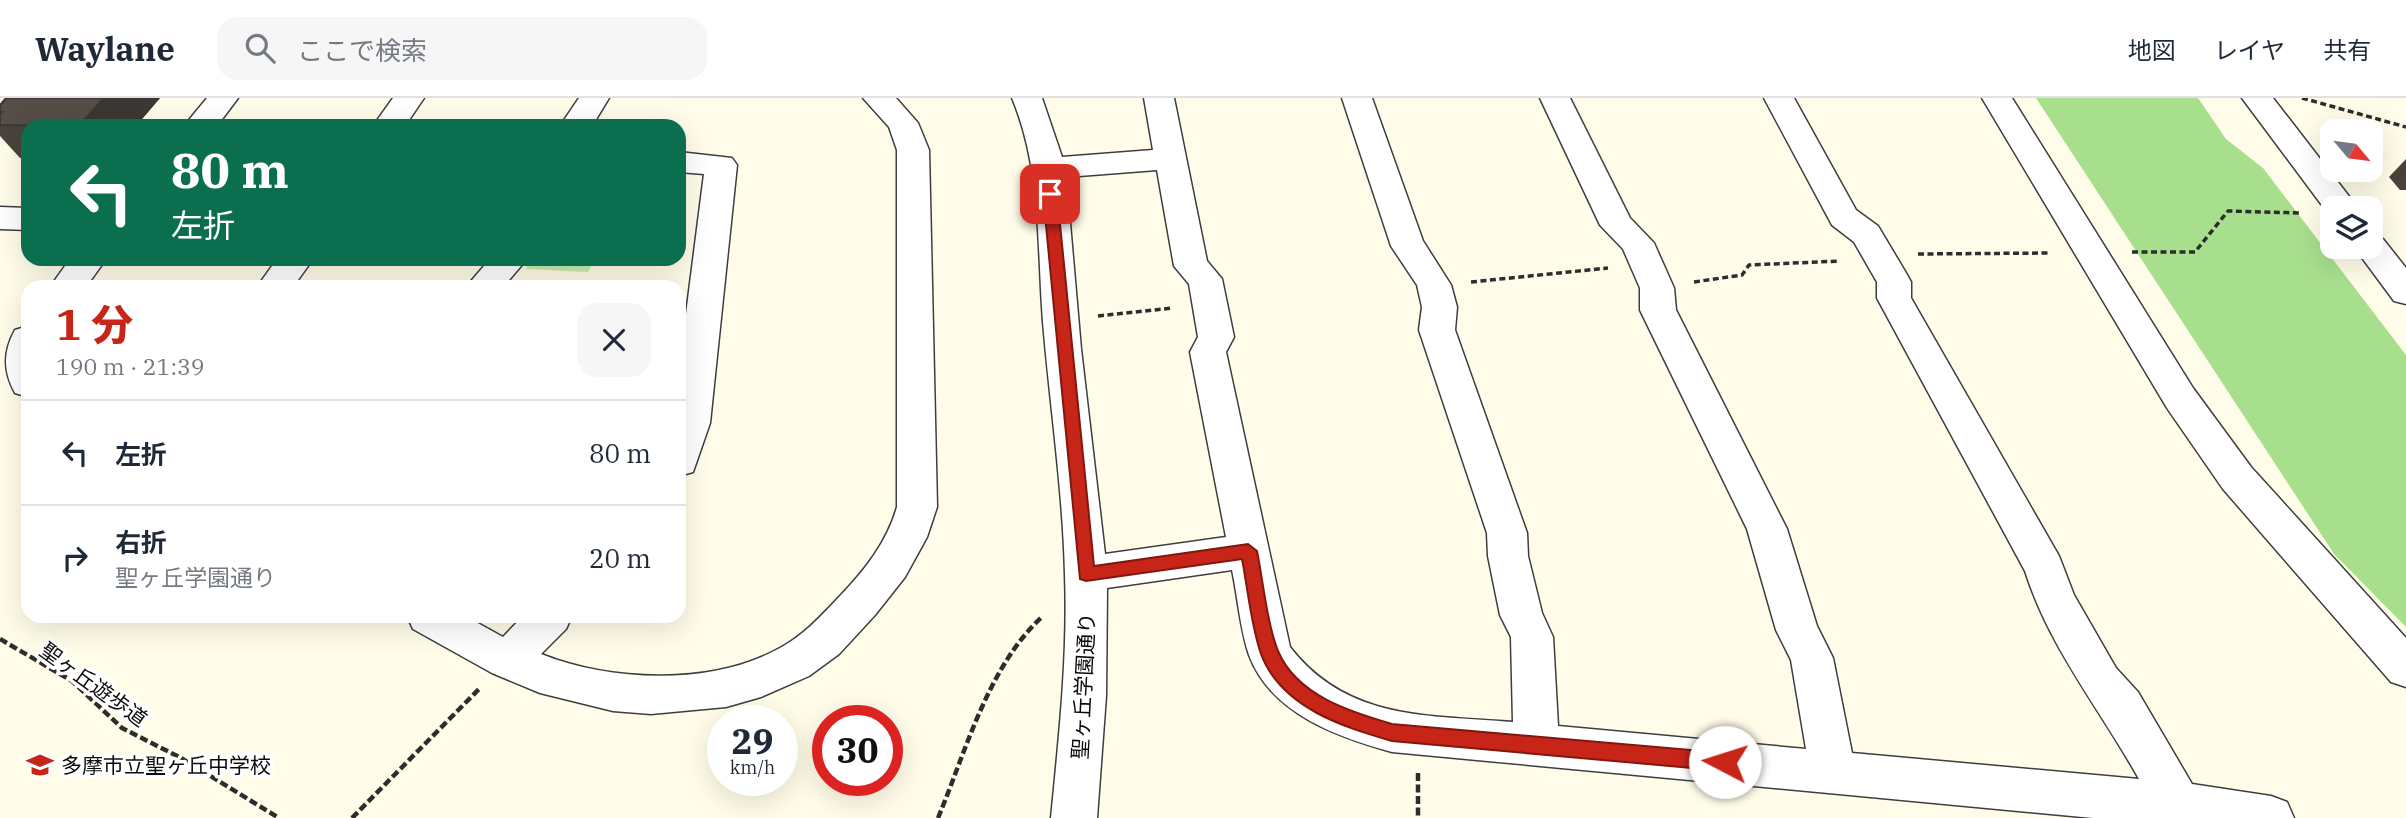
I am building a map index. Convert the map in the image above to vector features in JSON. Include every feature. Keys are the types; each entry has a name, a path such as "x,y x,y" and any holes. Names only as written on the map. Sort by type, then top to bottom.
{"street":[{"path":"206,119 223,98"},
{"path":"394,119 408,98"},
{"path":"580,119 593,98"},
{"path":"441,623 508,660 553,678 614,690 684,695 723,690 763,677 796,661 817,645 856,607 912,530 917,508 913,150 903,123 878,98"},
{"name":"聖ヶ丘学園通り","path":"1027,98 1039,121 1048,168 1086,574 1088,657 1074,818"},
{"path":"1159,98 1191,266 1205,279 1216,337 1208,352 1270,654 1284,675 1305,696 1342,718 1392,732 2178,804 2271,818"},
{"path":"1357,98 1408,246 1426,264 1442,309 1437,330 1507,533 1508,556 1521,615 1532,637 1536,745"},
{"path":"1555,98 1617,225 1637,243 1657,288 1658,310 1767,529 1797,630 1812,658 1833,772"},
{"path":"1779,98 1844,217 1866,234 1864,258 1894,282 1894,298 2045,568 2055,599 2101,682 2122,706 2178,804"},
{"path":"1997,98 2180,398 2237,478 2406,668"},
{"path":"2257,98 2333,196"},
{"path":"1048,168 1171,159"},
{"path":"686,162 721,164 691,423 686,439"},
{"path":"0,218 21,219"},
{"path":"2380,259 2406,292"},
{"path":"72,280 84,266"},
{"path":"280,280 290,266"},
{"path":"489,280 503,266"},
{"path":"1086,574 1248,551"},
{"path":"508,660 544,623"}],"path":[{"path":"2302,98 2406,127"},
{"path":"1657,288 1742,275 1749,265 1864,258 2195,252 2228,211 2308,213"},
{"path":"1434,286 1617,268"},
{"path":"1085,318 1178,308"},
{"path":"938,818 1007,662 1025,632 1048,613"},
{"name":"聖ヶ丘遊歩道","path":"0,639 72,681 122,728 181,758 279,818"},
{"path":"352,818 508,660"}],"green space":[{"path":"2036,98 2198,98 2226,139 2263,168 2320,243 2320,259 2333,259 2406,355 2406,627 2334,554"},
{"path":"528,266 591,266 588,272 526,269"}],"building":[{"path":"6,98 104,98 85,119 21,119 21,125 0,125 0,105"}],"place":[{"name":"多摩市立聖ヶ丘中学校","path":"40,765"}],"route":[{"path":"1050,194 1086,574 1248,551 1270,654 1284,675 1305,696 1342,718 1392,732 1725,762"}]}
